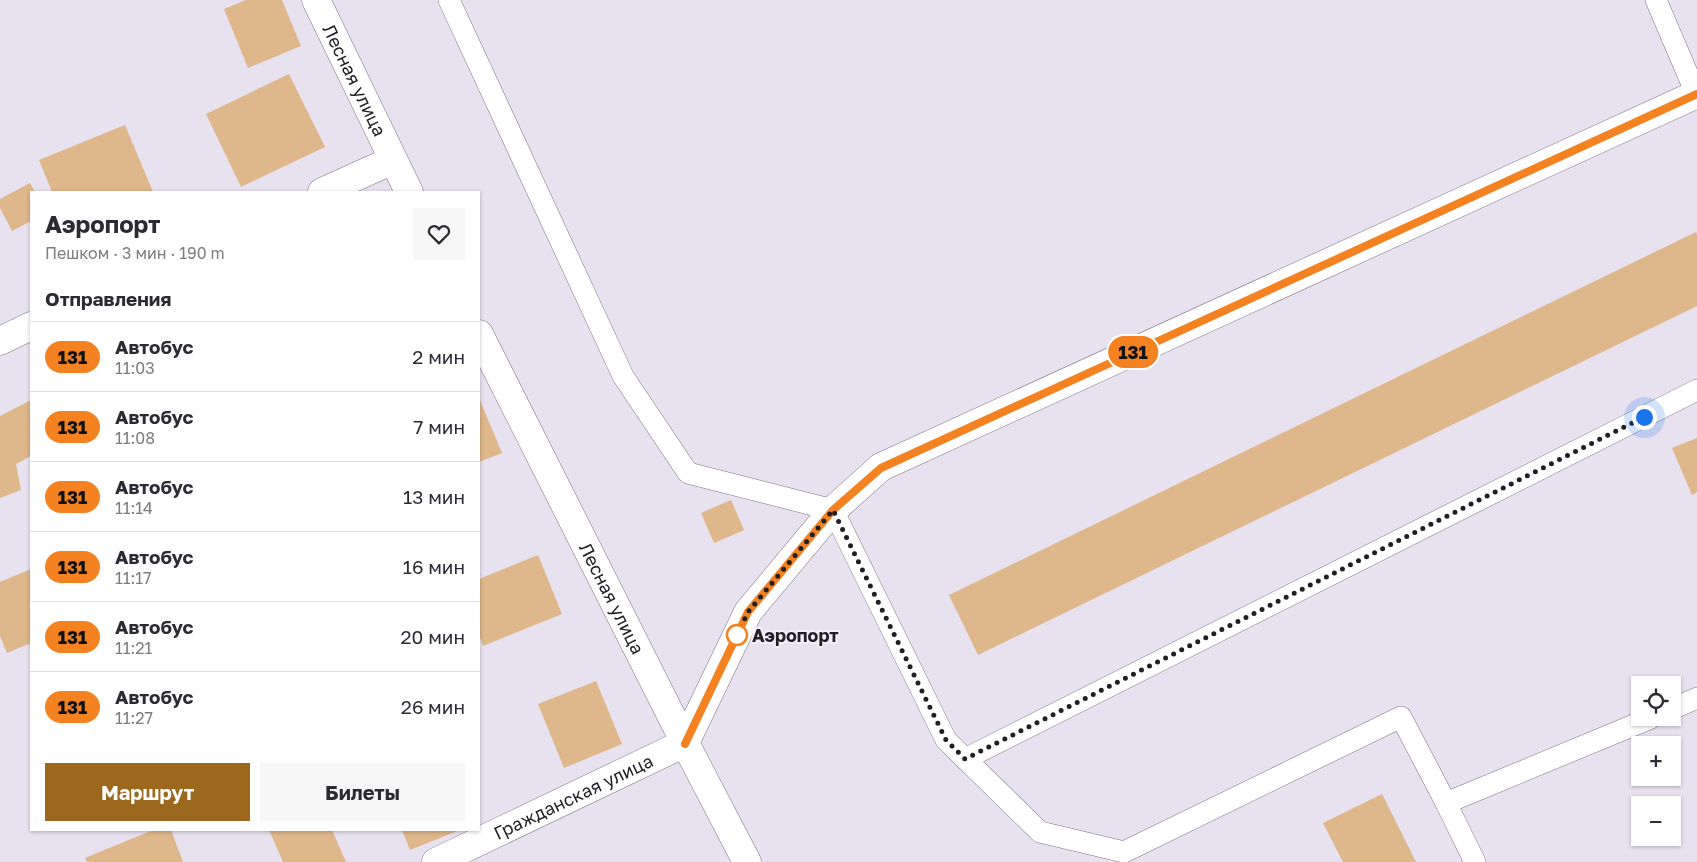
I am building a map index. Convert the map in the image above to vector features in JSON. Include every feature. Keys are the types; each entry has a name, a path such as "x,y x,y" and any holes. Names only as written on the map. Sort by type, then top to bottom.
{"street":[{"name":"Лесная улица","path":"316,0 408,191"},
{"path":"685,744 748,612 833,510 881,468 1697,95"},
{"path":"324,191 393,160"},
{"path":"0,341 30,326"},
{"name":"Лесная улица","path":"480,336 685,744 747,862"},
{"name":"Гражданская улица","path":"436,862 685,744"}],"lane":[{"path":"449,0 623,376 688,473 833,510 946,740 1040,832 1126,857 1401,717 1476,862"},
{"path":"1654,3 1697,95"},
{"path":"965,759 1697,390"},
{"path":"1681,705 1697,698"},
{"path":"1446,803 1632,726"}],"building":[{"path":"246,0 282,0 301,46 248,68 224,9"},
{"path":"289,74 325,147 241,187 206,114"},
{"path":"125,125 153,191 52,191 39,160"},
{"path":"30,183 34,191 30,191 30,222 12,231 0,208 0,199"},
{"path":"1696,232 1697,306 978,655 949,595"},
{"path":"480,400 502,453 480,462"},
{"path":"30,401 30,457 16,464 21,490 0,498 0,416"},
{"path":"1697,438 1697,492 1692,495 1672,448"},
{"path":"731,500 744,530 714,543 701,513"},
{"path":"538,555 562,614 483,646 480,638 480,579"},
{"path":"30,569 30,643 7,653 0,636 0,582"},
{"path":"596,681 622,744 564,768 538,704"},
{"path":"1382,794 1416,862 1343,862 1323,823"},
{"path":"151,831 171,831 183,862 87,862 85,858"},
{"path":"269,831 332,831 346,862 283,862"},
{"path":"402,831 458,831 410,850"}],"bus line":[{"name":"131","path":"685,744 748,612 833,510 881,468 1697,94"}],"place":[{"name":"Аэропорт","path":"737,635"}],"route":[{"path":"737,635 748,612 833,510 946,740 965,759 1644,417"}]}
